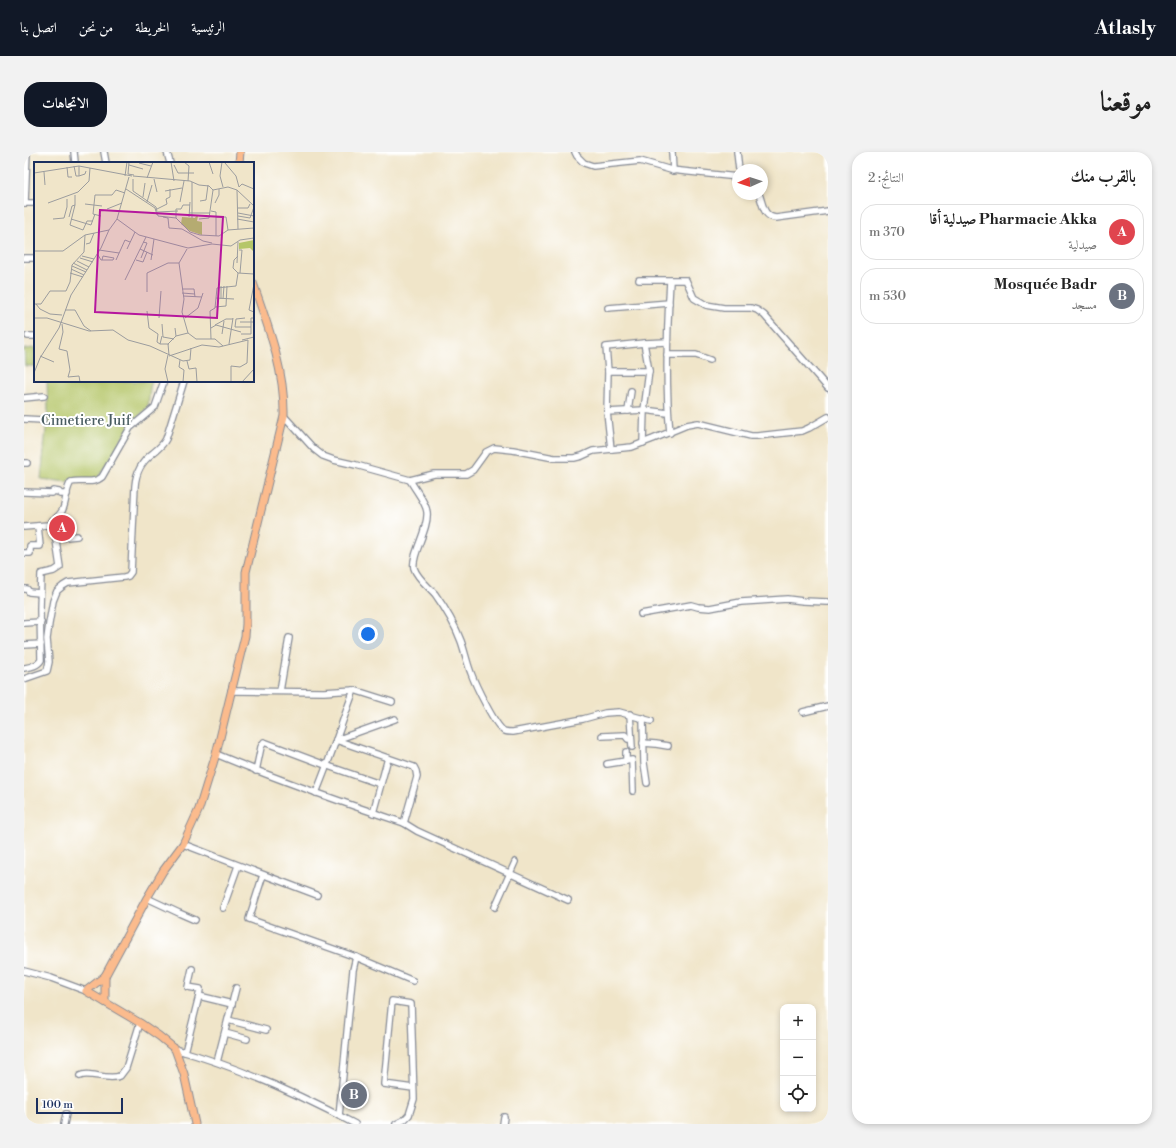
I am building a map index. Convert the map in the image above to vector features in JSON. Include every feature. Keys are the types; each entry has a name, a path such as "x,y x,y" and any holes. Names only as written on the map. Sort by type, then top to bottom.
{"main road":[{"path":"239,162 240,152"},
{"path":"195,1124 184,1074 175,1049 140,1023 86,991 105,976 147,898 163,871 183,844 199,809 216,754 246,631 246,572 284,416 283,391 277,360 270,333 254,286"},
{"path":"105,976 105,1002"}],"street":[{"path":"25,203 27,152"},
{"path":"74,152 75,162"},
{"path":"104,152 106,162"},
{"path":"167,152 170,162"},
{"path":"575,152 584,163 593,166 640,161 673,171 732,176"},
{"path":"672,152 673,171"},
{"path":"737,152 738,164"},
{"path":"761,200 767,215 776,218 828,211"},
{"path":"639,280 686,280 694,298 706,305 724,308 754,309 764,315 828,388"},
{"path":"670,281 667,342 668,413 670,433"},
{"path":"608,308 669,303"},
{"path":"28,336 34,336"},
{"path":"611,449 607,412 608,371 606,347 667,342"},
{"path":"643,443 644,410 649,371 644,343"},
{"path":"667,355 696,355 710,360"},
{"path":"608,371 649,371"},
{"path":"24,527 48,525 54,520 62,511 70,482 94,482 102,478 130,428 155,407 164,382"},
{"path":"24,679 47,672 49,662 47,639 48,624 55,594 60,588 68,584 124,577 128,576 132,572 135,486 137,474 141,464 161,446 166,439 184,382"},
{"path":"628,411 631,391"},
{"path":"24,398 44,396"},
{"path":"607,412 644,410 668,413"},
{"path":"284,416 322,456 406,480 434,474 468,473 476,467 486,452 494,448 566,459 582,456 593,451 632,446 670,433 687,425 698,423 751,436 802,431 828,417"},
{"path":"24,419 43,420"},
{"path":"410,480 425,505 427,513 422,538 415,558 414,568 421,579 435,594 455,627 461,640 476,686 494,721 500,728 504,731 513,732 583,719 605,713 619,712 651,721"},
{"path":"24,492 52,493 53,491 59,492 60,494 67,494"},
{"path":"24,668 40,662 41,574 54,571 60,567 54,520"},
{"path":"24,553 30,553 30,546 40,546 38,526"},
{"path":"56,538 77,536"},
{"path":"24,589 27,589 29,592 40,593"},
{"path":"641,614 691,605 710,608 757,600 787,599 828,602"},
{"path":"24,623 41,622"},
{"path":"280,691 289,638"},
{"path":"24,645 41,644"},
{"path":"231,691 324,692 354,690 392,702"},
{"path":"316,793 328,766 354,690"},
{"path":"803,712 828,706"},
{"path":"630,714 632,747"},
{"path":"643,718 644,763 647,783"},
{"path":"336,740 395,719"},
{"path":"602,736 625,735 628,739 631,739"},
{"path":"336,740 414,767 416,777 404,823"},
{"path":"256,771 261,747 264,742 380,784"},
{"path":"643,743 668,746"},
{"path":"626,752 626,761"},
{"path":"216,754 256,771 404,823 417,831 568,900"},
{"path":"372,813 388,758"},
{"path":"607,764 632,760 633,791"},
{"path":"183,844 317,895"},
{"path":"495,907 515,862"},
{"path":"223,908 238,866"},
{"path":"263,875 249,919 356,957 413,981"},
{"path":"147,898 196,920"},
{"path":"340,1116 353,970 356,957"},
{"path":"185,1052 200,990 188,987 192,969"},
{"path":"24,971 51,978 86,991"},
{"path":"217,1062 236,988"},
{"path":"199,996 232,1004"},
{"path":"396,1124 404,1120 409,1115 414,1099 411,1004 392,1001 384,1084 413,1088"},
{"path":"228,1020 266,1030"},
{"path":"80,1076 84,1074 110,1078 120,1076 126,1068 140,1023"},
{"path":"225,1033 247,1040"},
{"path":"175,1049 217,1062 259,1078 312,1102 355,1124"},
{"path":"64,1124 66,1114"},
{"path":"503,1124 504,1117"}],"green space":[{"path":"34,348 34,366 25,366 24,349"},
{"name":"Cimetiere Juif","path":"47,382 151,382 148,407 130,426 97,479 70,479 67,482 41,479 48,408"}],"place":[{"name":"Pharmacie Akka صيدلية أقا","path":"62,528"},
{"name":"Mosquée Badr","path":"354,1095"}]}
